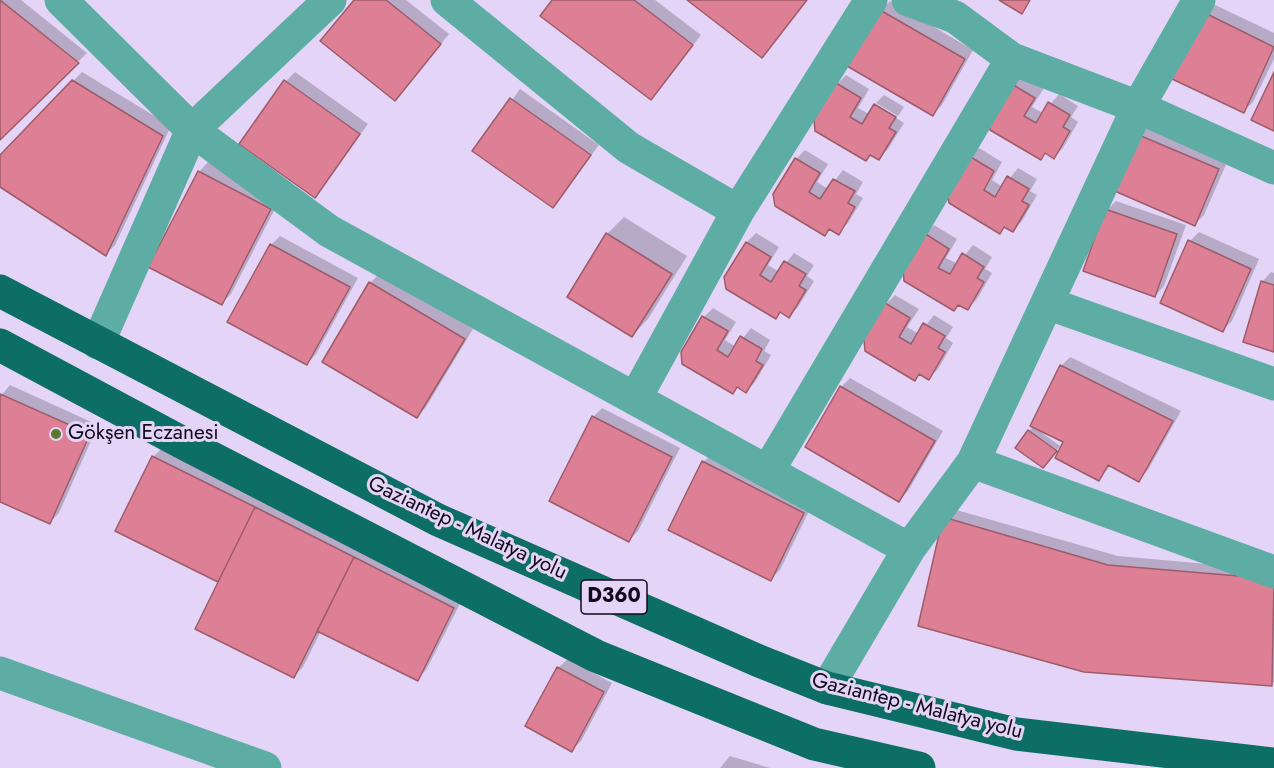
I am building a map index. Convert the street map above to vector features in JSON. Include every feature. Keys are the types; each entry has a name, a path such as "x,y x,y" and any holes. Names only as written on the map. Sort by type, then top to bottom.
{"highway":[{"name":"Gaziantep - Malatya yolu","path":"0,291 438,520 759,661 827,688 1016,734 1274,764"},
{"name":"D360","path":"0,345 183,443 596,656 814,744 919,768"}],"street":[{"path":"61,0 192,130 329,231 909,549"},
{"path":"98,343 192,130 330,0"},
{"path":"447,0 629,148 738,211"},
{"path":"634,399 738,211 871,0"},
{"path":"908,0 955,17 1012,59 1138,107 1274,168"},
{"path":"827,688 909,549 974,462 1138,107 1199,0"},
{"path":"768,471 1012,59"},
{"path":"1047,303 1274,384"},
{"path":"974,462 1274,572"},
{"path":"0,673 265,768"}],"building":[{"path":"0,0 79,63 0,140"},
{"path":"354,0 386,0 441,44 395,101 320,41"},
{"path":"552,0 634,0 693,45 651,100 540,16"},
{"path":"687,0 807,0 762,58"},
{"path":"999,0 1030,0 1022,14"},
{"path":"880,10 965,59 933,116 847,66"},
{"path":"1201,11 1274,47 1244,113 1170,78"},
{"path":"1274,72 1274,131 1251,120"},
{"path":"72,80 163,136 106,256 0,187 0,155"},
{"path":"284,80 360,134 315,198 239,144"},
{"path":"836,83 861,98 850,117 862,124 874,104 896,117 889,128 896,132 879,160 870,155 866,161 815,131 814,119"},
{"path":"1010,83 1035,98 1024,116 1036,123 1048,102 1070,115 1063,127 1070,131 1054,159 1045,153 1041,160 990,130 989,118"},
{"path":"510,98 591,155 553,208 472,151"},
{"path":"1134,133 1219,169 1195,226 1110,189"},
{"path":"969,156 994,171 984,190 995,197 1007,176 1029,189 1022,201 1029,205 1013,232 1004,227 1000,234 949,203 947,192"},
{"path":"795,158 820,173 809,192 820,199 833,179 855,191 848,203 855,207 839,235 829,229 825,236 775,206 773,194"},
{"path":"198,171 271,209 222,305 148,267"},
{"path":"1105,209 1177,234 1155,297 1083,271"},
{"path":"606,233 672,274 632,337 567,297"},
{"path":"924,233 949,249 938,268 950,274 962,253 984,267 977,278 984,282 968,310 958,305 954,311 904,281 903,269"},
{"path":"1188,240 1251,269 1223,332 1160,303"},
{"path":"746,242 771,257 760,275 771,282 784,261 806,274 799,286 806,290 789,318 780,312 776,319 726,289 724,277"},
{"path":"270,244 350,287 307,365 227,322"},
{"path":"1261,281 1274,285 1274,352 1243,342"},
{"path":"369,282 465,339 417,418 322,362"},
{"path":"885,303 910,318 899,337 911,344 923,323 945,336 938,348 945,352 929,380 919,374 915,381 865,351 864,339"},
{"path":"702,316 728,331 717,350 728,357 740,336 762,349 756,361 763,365 746,393 737,387 733,394 682,364 681,352"},
{"path":"1060,365 1173,421 1139,482 1108,465 1099,481 1055,458 1063,442 1030,426"},
{"path":"840,386 935,441 899,502 805,447"},
{"path":"0,394 90,434 50,524 0,502"},
{"path":"592,416 672,457 629,542 549,501"},
{"path":"1028,430 1057,451 1043,468 1015,448"},
{"path":"152,456 255,507 218,582 115,531"},
{"path":"702,461 804,513 771,581 668,530"},
{"path":"255,507 354,557 294,678 195,629"},
{"path":"943,517 1108,565 1274,579 1272,686 1084,672 918,626"},
{"path":"354,557 454,608 418,681 317,631"},
{"path":"557,667 604,692 572,752 525,726"}],"place":[{"name":"Gökşen Eczanesi","path":"56,434"}]}
